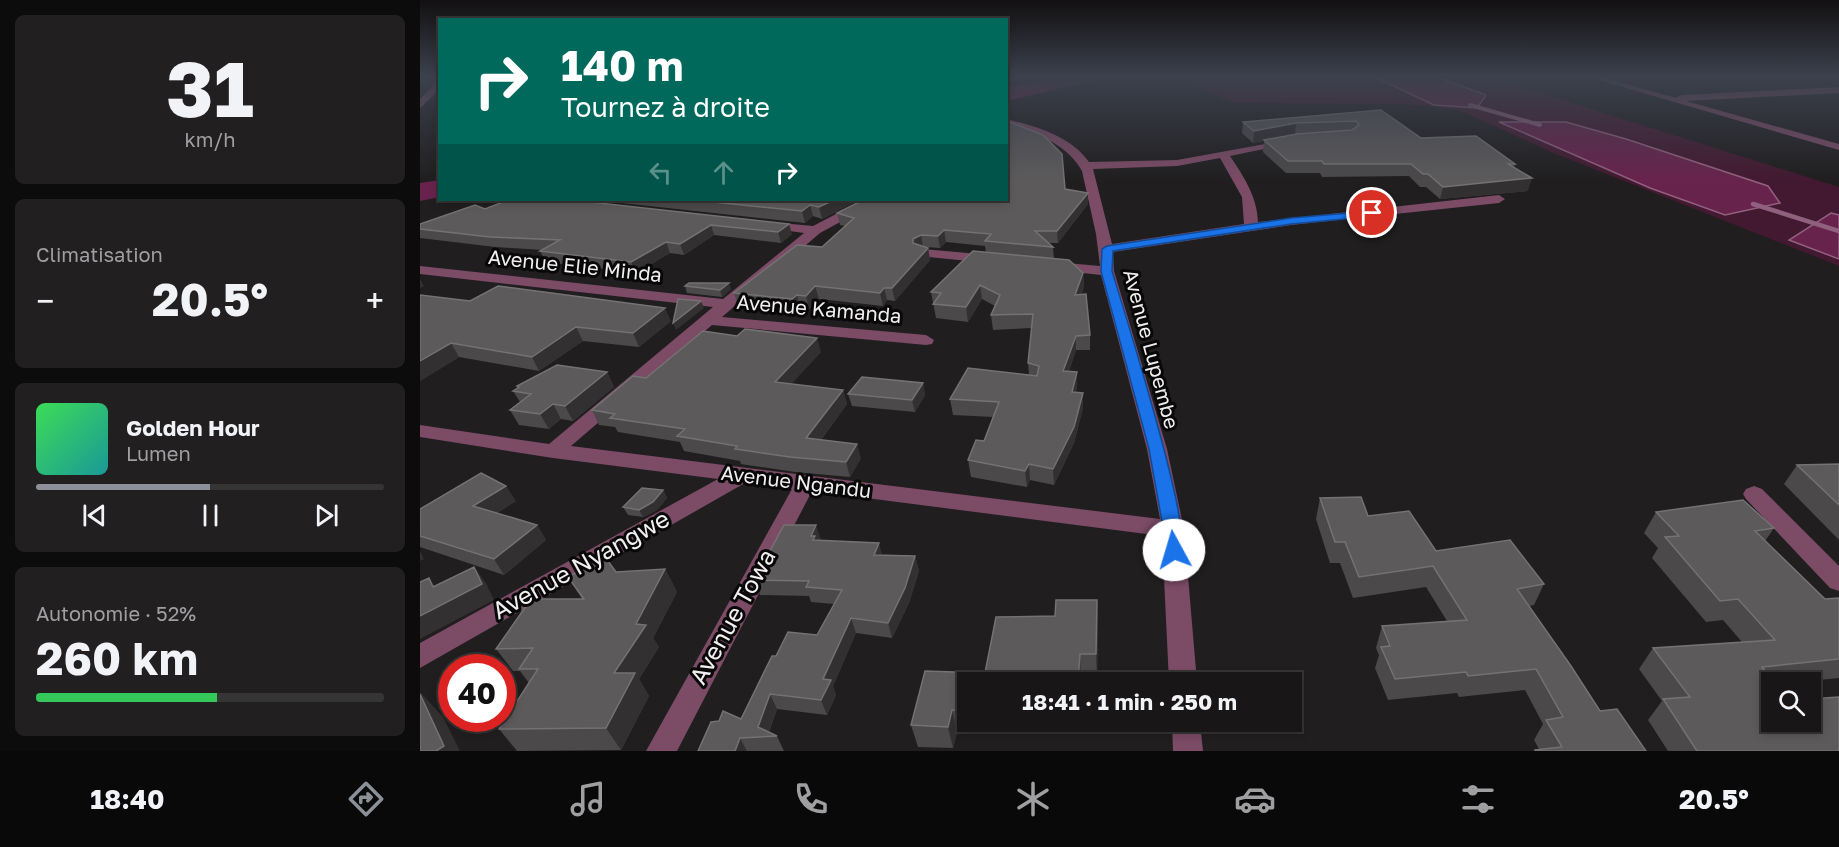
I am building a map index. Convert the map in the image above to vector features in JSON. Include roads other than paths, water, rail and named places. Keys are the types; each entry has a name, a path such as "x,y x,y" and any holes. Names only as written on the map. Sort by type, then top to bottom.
{"street":[{"path":"1713,111 1839,147"},
{"path":"1009,124 1041,133 1063,145 1073,152 1085,166 1152,166 1295,140"},
{"path":"1223,154 1246,190 1252,208 1251,228"},
{"name":"Avenue Lupembe","path":"1085,166 1107,249 1107,271 1157,449 1173,528 1182,672"},
{"path":"1107,249 1291,221 1499,199"},
{"path":"558,201 595,205"},
{"path":"553,451 815,230 869,201"},
{"path":"746,222 815,230"},
{"path":"923,253 1004,261"},
{"path":"1038,264 1107,271"},
{"name":"Avenue Elie Minda","path":"420,270 725,304"},
{"name":"Avenue Kamanda","path":"707,320 927,340"},
{"name":"Avenue Ngandu","path":"420,431 553,451 1173,528"},
{"name":"Avenue Nyangwe","path":"420,656 742,475"},
{"name":"Avenue Towa","path":"661,751 806,483"},
{"path":"1754,494 1839,581"},
{"path":"1187,732 1188,751"}],"waterway":[{"path":"1491,111 1540,125"},
{"path":"420,192 438,188"},
{"path":"1753,204 1839,231"}]}
